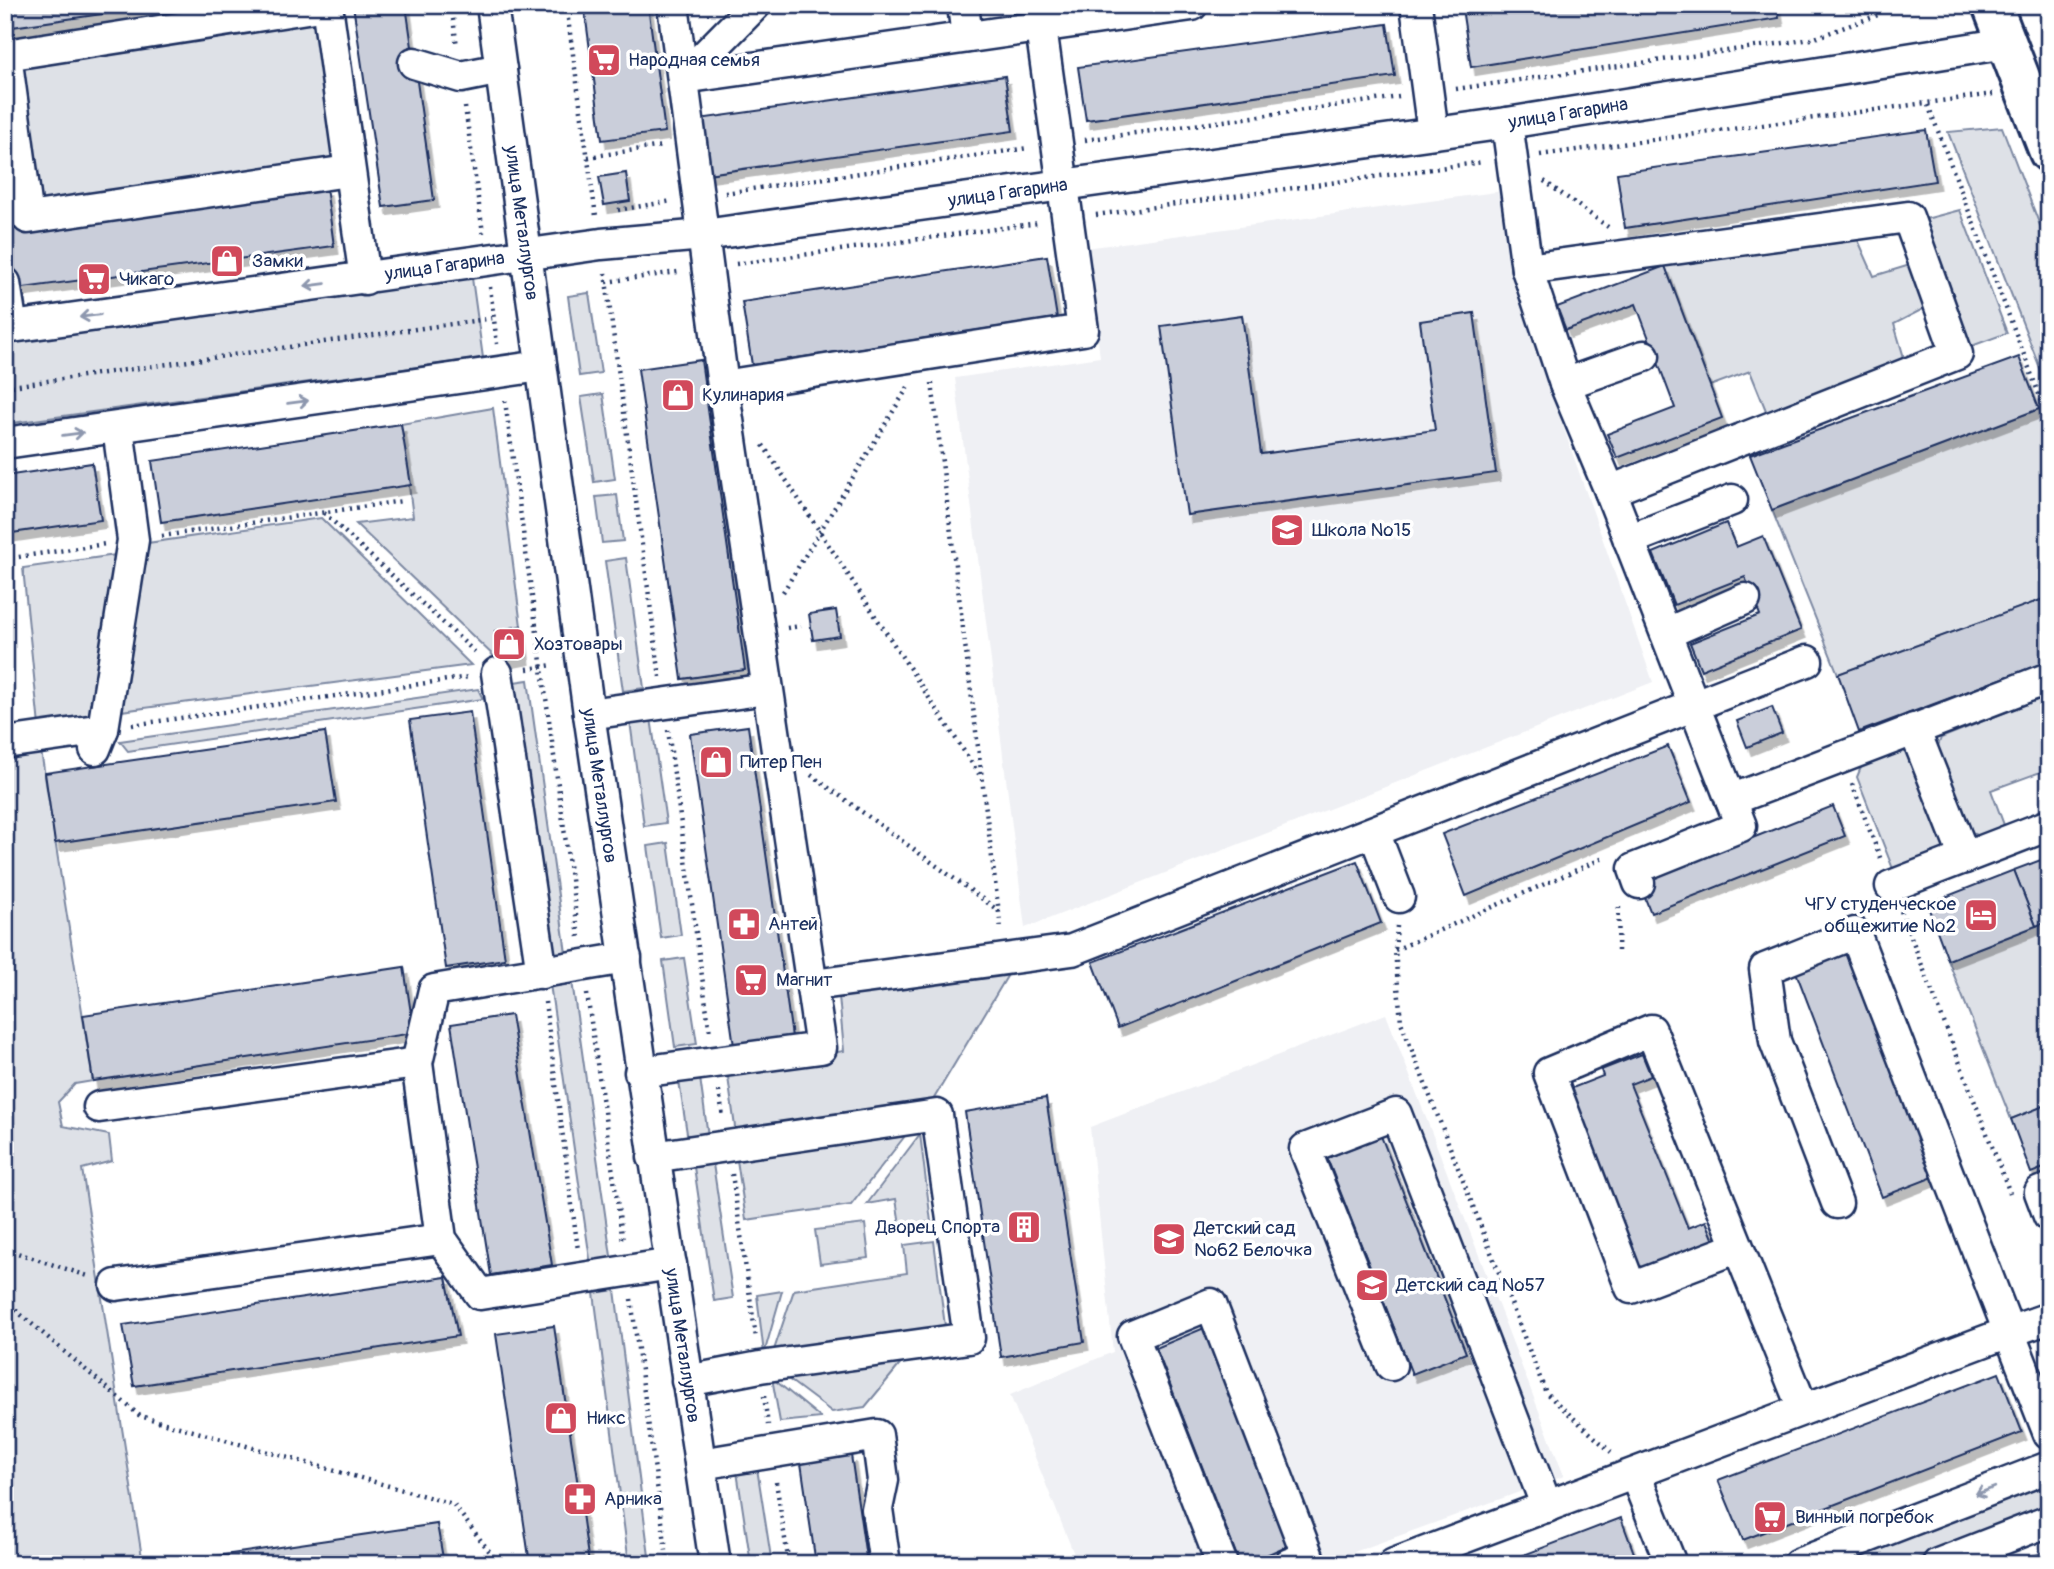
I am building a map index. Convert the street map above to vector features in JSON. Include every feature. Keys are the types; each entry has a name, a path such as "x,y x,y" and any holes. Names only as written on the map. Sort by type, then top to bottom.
{"main road":[{"path":"1992,5 2049,152"}],"street":[{"path":"348,171 16,219 6,55 327,5 365,279"},
{"name":"улица Металлургов","path":"492,5 640,1072 715,1564"},
{"path":"640,1072 821,1048 723,386 673,5"},
{"path":"683,78 755,5"},
{"path":"963,5 967,37"},
{"path":"683,78 1192,5"},
{"path":"1416,5 1433,133"},
{"path":"723,386 1083,330 1041,28"},
{"name":"улица Гагарина","path":"9,328 601,244 704,235 1507,123 2007,43"},
{"path":"414,62 461,77 501,69"},
{"path":"1507,123 1527,269 1565,384 1667,632 1741,826 1634,869 1639,883"},
{"path":"1527,269 1908,217 1957,354 1610,491"},
{"path":"5,283 9,328"},
{"path":"1565,384 1644,356"},
{"path":"5,443 541,366"},
{"path":"5,743 99,739 133,540 118,428"},
{"path":"1629,540 1732,500"},
{"path":"1667,632 1745,599"},
{"path":"813,985 1072,950 1807,661"},
{"path":"497,673 542,973"},
{"path":"1731,800 2049,678"},
{"path":"589,715 767,689"},
{"path":"1914,730 1965,858"},
{"path":"1891,887 2049,825"},
{"path":"1374,832 1399,897"},
{"path":"1837,1203 1774,1041 1765,969 1855,933 2049,1433"},
{"path":"626,958 435,990 417,1063 441,1239 480,1294 671,1264"},
{"path":"1736,1248 1631,1288 1549,1073 1651,1030 1736,1248 1803,1409"},
{"path":"99,1107 417,1063"},
{"path":"1391,1365 1305,1149 1396,1114 1547,1507"},
{"path":"653,1157 937,1115 969,1338 760,1367 687,1381"},
{"path":"116,1285 441,1239"},
{"path":"1222,1564 1133,1336 1211,1304 1308,1556 1289,1564"},
{"path":"1394,1564 2049,1318"},
{"path":"701,1464 877,1435 883,1480 877,1509 885,1564"},
{"path":"1798,1564 2049,1467"},
{"path":"1635,1474 1671,1564"},
{"path":"1938,1564 2049,1521"}],"path":[{"path":"451,5 540,667 668,1564"},
{"path":"584,215 1058,144 1812,39 1878,15 1875,5"},
{"path":"606,282 1512,158 1928,105 2049,420"},
{"path":"588,157 690,142"},
{"path":"1512,158 1645,253"},
{"path":"469,233 522,223"},
{"path":"5,387 494,318"},
{"path":"759,632 929,354"},
{"path":"929,354 1005,959"},
{"path":"761,442 982,778"},
{"path":"402,501 324,512 497,673"},
{"path":"759,632 800,626"},
{"path":"99,739 583,661"},
{"path":"776,750 999,911"},
{"path":"1841,757 2014,1202 2046,1199"},
{"path":"1395,950 1608,857"},
{"path":"1399,897 1395,950 1401,1022 1546,1393 1635,1474"},
{"path":"542,973 582,1278"},
{"path":"5,1249 116,1285"},
{"path":"5,1301 140,1416 453,1504 499,1564"},
{"path":"772,1451 789,1564"}],"shaded area":[{"path":"343,9 365,160 32,209 12,60"},
{"path":"2002,127 2049,249 2049,391 1948,132"},
{"name":"Школа №15","path":"1503,191 1512,282 1653,682 1025,928 955,378 1100,357 1086,248"},
{"path":"1960,210 2007,333 1969,347 1922,220"},
{"path":"1858,240 1874,276 1910,265 1925,308 1894,324 1905,361 1767,413 1750,371 1710,386 1665,266"},
{"path":"472,278 483,358 5,424 5,343"},
{"path":"589,293 601,373 579,376 568,296"},
{"path":"603,394 615,479 594,482 581,397"},
{"path":"493,408 521,626 495,631 499,661 356,524 413,517 401,424"},
{"path":"2039,409 2049,436 2049,597 1838,674 1772,510"},
{"path":"617,495 623,541 602,543 596,497"},
{"path":"321,518 471,665 121,711 141,544"},
{"path":"116,555 94,718 39,726 23,568"},
{"path":"626,558 644,688 623,691 605,561"},
{"path":"528,680 567,960 546,962 507,683"},
{"path":"478,689 483,699 128,751 120,741"},
{"path":"2049,695 2049,769 1991,790 2004,825 1979,836 1962,826 1933,759 1941,738"},
{"path":"651,718 666,823 644,826 630,721"},
{"path":"1900,748 1915,755 1953,853 1895,874 1857,777 1864,760"},
{"path":"41,751 93,1081 75,1084 58,1102 63,1126 109,1135 112,1161 82,1169 143,1564 5,1564 5,755"},
{"path":"668,843 681,935 661,938 648,846"},
{"path":"2049,921 2049,1104 2011,1119 1948,960"},
{"path":"684,958 697,1044 675,1047 663,961"},
{"path":"1009,973 930,1105 736,1134 727,1070 844,1051 839,996"},
{"path":"572,981 612,1263 591,1266 550,984"},
{"path":"1386,1014 1564,1476 1321,1564 1078,1564 1010,1395 1113,1352 1090,1127"},
{"path":"700,1078 708,1136 688,1140 679,1081"},
{"path":"920,1134 931,1222 900,1225 896,1199 867,1204"},
{"path":"905,1136 851,1205 746,1220 737,1160"},
{"path":"713,1164 733,1298 714,1301 694,1167"},
{"path":"865,1224 869,1258 820,1264 815,1230"},
{"path":"934,1241 945,1326 773,1353 794,1290 907,1273 904,1245"},
{"path":"615,1290 650,1564 629,1564 594,1293"},
{"path":"782,1291 764,1354 757,1295"},
{"path":"903,1361 865,1407 832,1412 784,1376"},
{"path":"772,1378 821,1418 780,1422"},
{"path":"756,1462 772,1564 751,1564 736,1465"},
{"path":"2049,1480 2049,1507 1903,1564 1834,1564"},
{"path":"2049,1550 2049,1564 2011,1564"}],"building":[{"path":"5,5 164,5 5,28"},
{"path":"353,5 406,5 434,200 383,207"},
{"path":"584,5 648,5 665,132 602,140"},
{"path":"1524,5 1777,5 1779,18 1471,67 1463,15"},
{"path":"1387,24 1395,76 1086,120 1078,67"},
{"path":"1005,76 1013,131 707,174 699,119"},
{"path":"1926,130 1935,181 1625,228 1617,173"},
{"path":"626,173 630,201 604,205 599,177"},
{"path":"326,187 334,246 16,289 8,230"},
{"path":"1047,256 1057,318 752,365 742,302"},
{"path":"1665,266 1722,418 1617,458 1607,434 1675,408 1636,304 1566,330 1557,307"},
{"path":"1474,313 1496,473 1187,515 1161,326 1242,315 1261,454 1435,430 1420,321"},
{"path":"2019,357 2039,409 1772,510 1750,455"},
{"path":"701,360 745,670 682,679 638,369"},
{"path":"401,424 411,485 161,522 152,461"},
{"path":"92,463 101,520 5,534 5,476"},
{"path":"1726,523 1736,547 1763,536 1801,630 1701,670 1690,643 1760,615 1745,577 1674,605 1653,553"},
{"path":"2049,597 2049,661 1859,732 1838,674"},
{"path":"836,610 840,636 813,640 809,614"},
{"path":"521,626 525,656 499,661 495,631"},
{"path":"1772,707 1782,733 1747,747 1737,721"},
{"path":"470,712 505,959 446,968 410,720"},
{"path":"748,726 792,1037 734,1046 690,734"},
{"path":"325,732 336,802 55,843 45,773"},
{"path":"1668,746 1691,802 1466,896 1442,834"},
{"path":"1833,806 1845,836 1651,913 1639,883"},
{"path":"2049,857 2049,921 2036,926 2014,870"},
{"path":"1357,861 1381,923 1118,1028 1093,962"},
{"name":"ЧГУ студенческое общежитие №2","path":"2014,870 2036,926 1948,960 1927,904"},
{"path":"1851,952 1936,1176 1882,1197 1796,972"},
{"path":"404,967 414,1033 93,1081 83,1015"},
{"path":"511,1015 552,1265 491,1275 451,1024"},
{"path":"1642,1054 1651,1076 1630,1084 1688,1228 1706,1221 1715,1243 1638,1269 1567,1090 1603,1076 1601,1070"},
{"name":"Дворец Спорта","path":"1046,1098 1084,1342 1001,1357 965,1112"},
{"path":"2049,1104 2049,1166 2031,1173 2011,1119"},
{"path":"1381,1136 1466,1353 1412,1374 1327,1158"},
{"path":"446,1277 458,1336 134,1386 123,1325"},
{"path":"554,1326 589,1564 530,1564 496,1334"},
{"path":"1209,1326 1291,1544 1246,1564 1240,1564 1156,1348"},
{"path":"1999,1373 2022,1432 1743,1540 1718,1480"},
{"path":"851,1455 867,1564 816,1564 801,1463"},
{"path":"1621,1518 1638,1564 1500,1564"},
{"path":"437,1524 444,1564 162,1564"}],"tram line":[{"path":"2038,5 2049,34"}],"place":[{"name":"Народная семья","path":"604,60"},
{"name":"Замки","path":"227,261"},
{"name":"Чикаго","path":"94,279"},
{"name":"Кулинария","path":"678,395"},
{"name":"Школа №15","path":"1287,530"},
{"name":"Хозтовары","path":"509,644"},
{"name":"Питер Пен","path":"716,762"},
{"name":"ЧГУ студенческое общежитие №2","path":"1981,915"},
{"name":"Антей","path":"744,924"},
{"name":"Магнит","path":"751,980"},
{"name":"Дворец Спорта","path":"1024,1227"},
{"name":"Детский сад №62 Белочка","path":"1169,1239"},
{"name":"Детский сад №57","path":"1372,1285"},
{"name":"Никс","path":"561,1418"},
{"name":"Арника","path":"580,1499"},
{"name":"Винный погребок","path":"1770,1517"}]}
